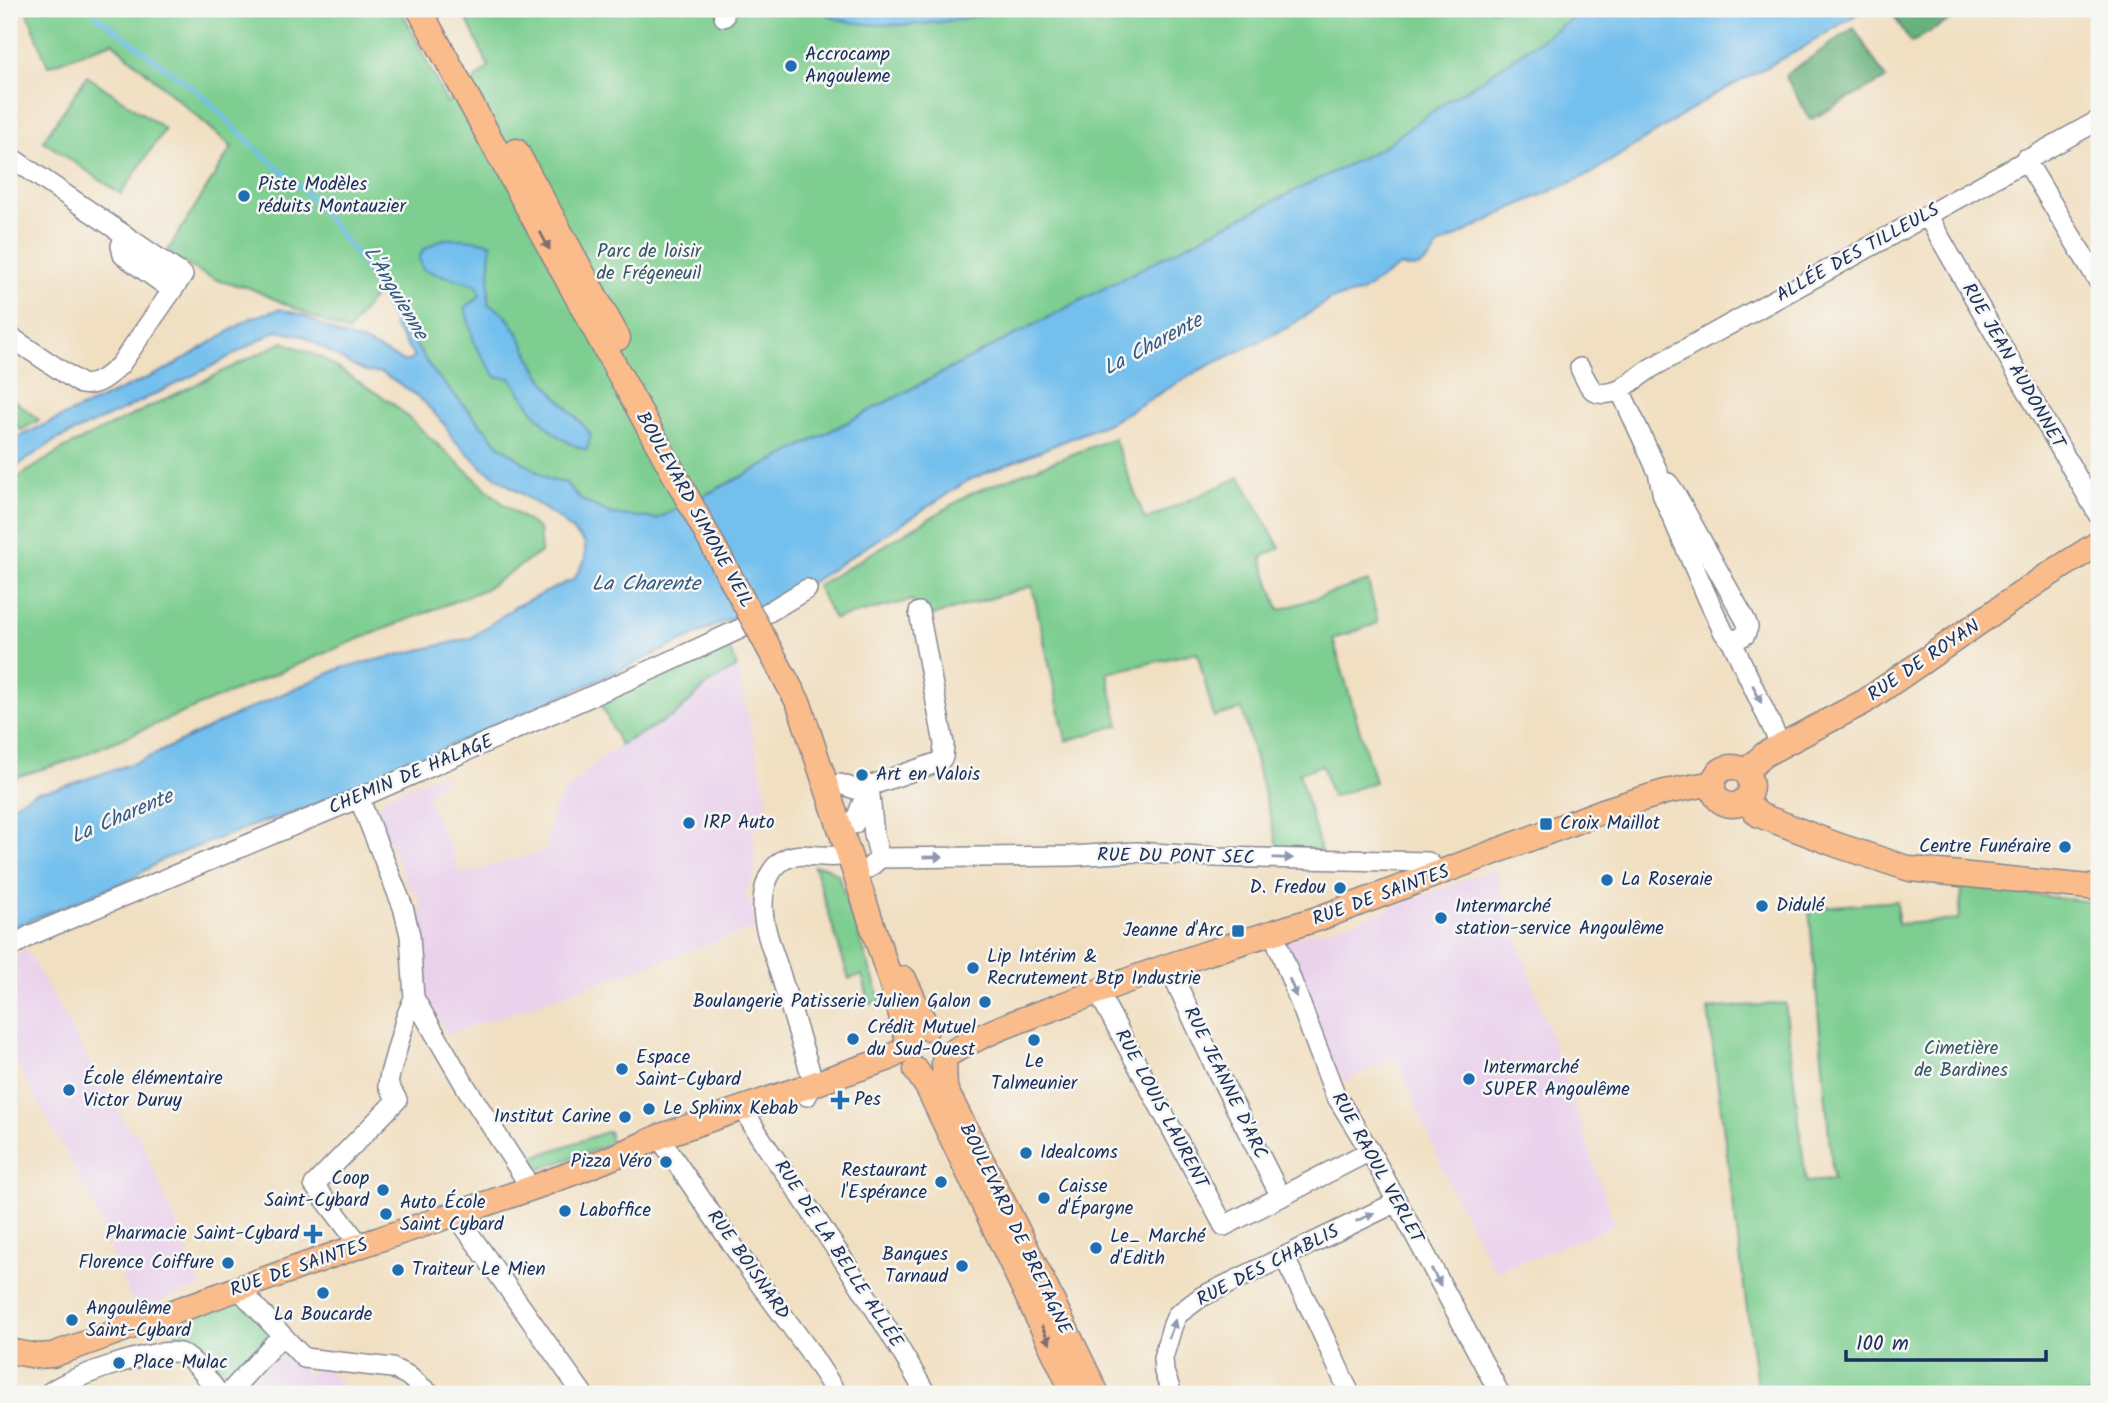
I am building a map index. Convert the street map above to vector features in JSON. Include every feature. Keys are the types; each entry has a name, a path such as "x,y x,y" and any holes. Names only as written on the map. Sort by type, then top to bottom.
{"main road":[{"name":"BOULEVARD SIMONE VEIL","path":"419,9 691,488"},
{"name":"BOULEVARD SIMONE VEIL","path":"437,9 771,637 799,704 905,1026 924,1050"},
{"name":"RUE DE ROYAN","path":"1745,772 1765,754 1864,702 2042,579 2099,543"},
{"name":"BOULEVARD SIMONE VEIL","path":"771,637 806,689 854,824 875,863 900,969 924,1050"},
{"path":"1735,767 1745,772 1751,783 1748,795 1734,804 1723,803 1715,794 1713,783 1718,773 1723,769 1735,767"},
{"name":"RUE DE SAINTES","path":"12,1357 52,1355 810,1089 857,1082 924,1050 971,1041 1101,990 1317,919 1441,874 1606,810 1665,792 1713,783"},
{"path":"1744,800 1759,815 1910,869 2099,888"},
{"name":"BOULEVARD DE BRETAGNE","path":"924,1050 934,1101 1074,1394"},
{"name":"BOULEVARD DE BRETAGNE","path":"924,1050 1026,1247 1097,1394"},
{"name":"RUE DE SAINTES","path":"662,1140 748,1116 810,1089"}],"street":[{"name":"ALLÉE DES TILLEULS","path":"1620,390 1651,368 2099,120"},
{"path":"9,156 183,275 121,365 108,376 88,386 80,384 9,335"},
{"path":"2025,159 2099,282"},
{"name":"RUE JEAN AUDONNET","path":"1927,215 2099,516"},
{"path":"1580,368 1593,392 1604,395 1620,390 1658,472 1663,496 1724,633 1732,642 1781,746"},
{"name":"CHEMIN DE HALAGE","path":"9,948 31,935 359,798 742,628 807,589"},
{"path":"840,784 855,789 869,786 939,762 943,757 944,744 919,612"},
{"path":"854,824 869,786"},
{"path":"869,786 875,863"},
{"path":"358,1247 356,1240 314,1185 397,1100 388,1084 406,1017 414,998 410,935 403,907 359,798"},
{"name":"RUE DU PONT SEC","path":"875,863 1136,852 1216,857 1428,862 1441,874"},
{"path":"810,1089 769,942 763,908 764,893 769,874 785,859 848,854"},
{"name":"RUE RAOUL VERLET","path":"1273,932 1335,1094 1370,1151 1500,1394"},
{"name":"RUE JEANNE D'ARC","path":"1169,967 1281,1197"},
{"name":"RUE LOUIS LAURENT","path":"1101,990 1104,1003 1224,1226 1281,1197"},
{"path":"414,998 466,1087 524,1177 527,1189"},
{"name":"RUE DE LA BELLE ALLÉE","path":"748,1116 754,1129 876,1311 926,1394"},
{"name":"RUE BOISNARD","path":"662,1140 837,1394"},
{"path":"1281,1197 1370,1151"},
{"name":"RUE DES CHABLIS","path":"1172,1394 1164,1372 1163,1358 1177,1315 1201,1297 1397,1202"},
{"path":"457,1212 461,1222 583,1394"},
{"path":"1284,1257 1350,1394"},
{"path":"239,1289 304,1358 392,1368 407,1375 430,1394"},
{"path":"228,1394 282,1335"},
{"path":"105,1336 127,1360"},
{"path":"103,1368 105,1336"},
{"path":"48,1394 58,1385 103,1368 163,1351 174,1351 183,1354 194,1364 219,1394"}],"shaded area":[{"path":"737,667 768,805 764,806 766,825 753,827 756,869 746,894 746,900 751,902 756,928 447,1035 424,988 423,934 417,912 422,908 417,891 410,890 377,812 385,796 442,773 445,779 426,795 461,874 549,850 549,826 554,810 561,797 589,768 620,745 675,715 707,685"},
{"path":"1494,869 1615,1226 1496,1272 1456,1200 1395,1056 1344,1083 1282,941 1356,921"},
{"name":"École élémentaire Victor Duruy","path":"26,949 131,1134 138,1131 201,1287 135,1310 92,1201 9,1049 9,962"},
{"path":"283,1347 307,1375 319,1365 324,1366 350,1394 243,1394 242,1389 249,1387"}],"green space":[{"name":"Parc de loisir de Frégeneuil","path":"26,9 401,9 447,103 489,67 462,9 1586,9 1380,149 1214,231 657,519 611,514 581,500 566,483 549,480 499,445 432,370 378,287 348,332 245,286 214,279 167,252 232,147 112,42 48,66"},
{"path":"1890,9 1969,9 1911,43"},
{"path":"1854,28 1886,79 1810,120 1785,75"},
{"path":"87,76 165,129 121,194 43,141"},
{"path":"283,342 320,357 392,403 503,504 539,529 541,552 485,589 66,762 9,779 9,483 63,449"},
{"path":"9,396 39,420 21,430 9,419"},
{"path":"1114,438 1145,520 1240,477 1280,548 1261,557 1279,610 1368,581 1378,623 1333,639 1375,782 1332,797 1322,765 1299,773 1321,851 1279,851 1242,709 1214,717 1197,652 1107,673 1119,725 1066,741 1032,586 924,618 912,600 834,619 817,586 972,493"},
{"path":"725,638 737,667 707,685 675,715 620,745 598,697"},
{"path":"814,866 826,867 838,875 881,1001 870,1004 862,975 849,979"},
{"name":"Cimetière de Bardines","path":"1963,886 2099,903 2099,1394 1758,1394 1708,1009 1785,1003 1806,1182 1833,1180 1809,908 1897,901 1898,924 1958,920"},
{"path":"609,1131 611,1144 538,1170 533,1157"},
{"path":"242,1300 272,1335 229,1382 220,1383 175,1331 177,1322"}],"water":[{"path":"818,9 1009,9 923,24 878,25 834,18"},
{"name":"La Charente","path":"1586,9 1865,9 1801,49 1714,95 1590,174 1512,208 1438,246 1431,257 1418,267 1400,266 1360,293 1331,299 1287,328 1198,371 1111,422 969,480 792,595 719,624 305,809 164,859 127,881 9,929 9,807 36,792 59,788 143,760 341,668 471,638 516,606 574,579 585,560 585,543 561,520 484,469 452,438 445,425 424,402 406,388 382,373 366,372 350,364 303,336 276,331 214,365 56,440 9,471 9,441 169,368 251,318 280,309 305,316 338,334 366,343 403,361 410,361 414,356 393,325 400,321 432,370 499,445 549,480 566,483 581,500 611,514 657,519 1214,231 1380,149"},
{"path":"443,239 491,243 488,305 506,316 545,381 591,435 587,450 563,439 543,422 511,378 496,377 475,345 465,307 480,294 477,285 423,270 419,258 423,250"}],"waterway":[{"name":"L'Anguienne","path":"93,9 97,16 203,96 254,147 306,192 360,259 399,328"}],"place":[{"name":"Accrocamp Angouleme","path":"791,66"},
{"name":"Piste Modèles réduits Montauzier","path":"244,196"},
{"name":"Art en Valois","path":"862,775"},
{"name":"IRP Auto","path":"689,823"},
{"name":"Croix Maillot","path":"1546,824"},
{"name":"Centre Funéraire","path":"2065,847"},
{"name":"La Roseraie","path":"1607,880"},
{"name":"D. Fredou","path":"1340,888"},
{"name":"Didulé","path":"1762,906"},
{"name":"Intermarché station-service Angoulême","path":"1441,918"},
{"name":"Jeanne d'Arc","path":"1238,931"},
{"name":"Lip Intérim & Recrutement Btp Industrie","path":"973,968"},
{"name":"Boulangerie Patisserie Julien Galon","path":"985,1002"},
{"name":"Crédit Mutuel du Sud-Ouest","path":"853,1039"},
{"name":"Le Talmeunier","path":"1034,1040"},
{"name":"Espace Saint-Cybard","path":"622,1069"},
{"name":"Intermarché SUPER Angoulême","path":"1469,1079"},
{"name":"École élémentaire Victor Duruy","path":"69,1090"},
{"name":"Pes","path":"840,1100"},
{"name":"Le Sphinx Kebab","path":"649,1109"},
{"name":"Institut Carine","path":"625,1117"},
{"name":"Idealcoms","path":"1026,1153"},
{"name":"Pizza Véro","path":"666,1162"},
{"name":"Restaurant l'Espérance","path":"941,1182"},
{"name":"Coop Saint-Cybard","path":"383,1190"},
{"name":"Caisse d'Épargne","path":"1044,1198"},
{"name":"Laboffice","path":"565,1211"},
{"name":"Auto École Saint Cybard","path":"386,1214"},
{"name":"Pharmacie Saint-Cybard","path":"313,1234"},
{"name":"Le_ Marché d'Edith","path":"1096,1248"},
{"name":"Florence Coiffure","path":"228,1263"},
{"name":"Banques Tarnaud","path":"962,1266"},
{"name":"Traiteur Le Mien","path":"398,1270"},
{"name":"La Boucarde","path":"323,1293"},
{"name":"Angoulême Saint-Cybard","path":"72,1320"},
{"name":"Place Mulac","path":"119,1363"}]}
